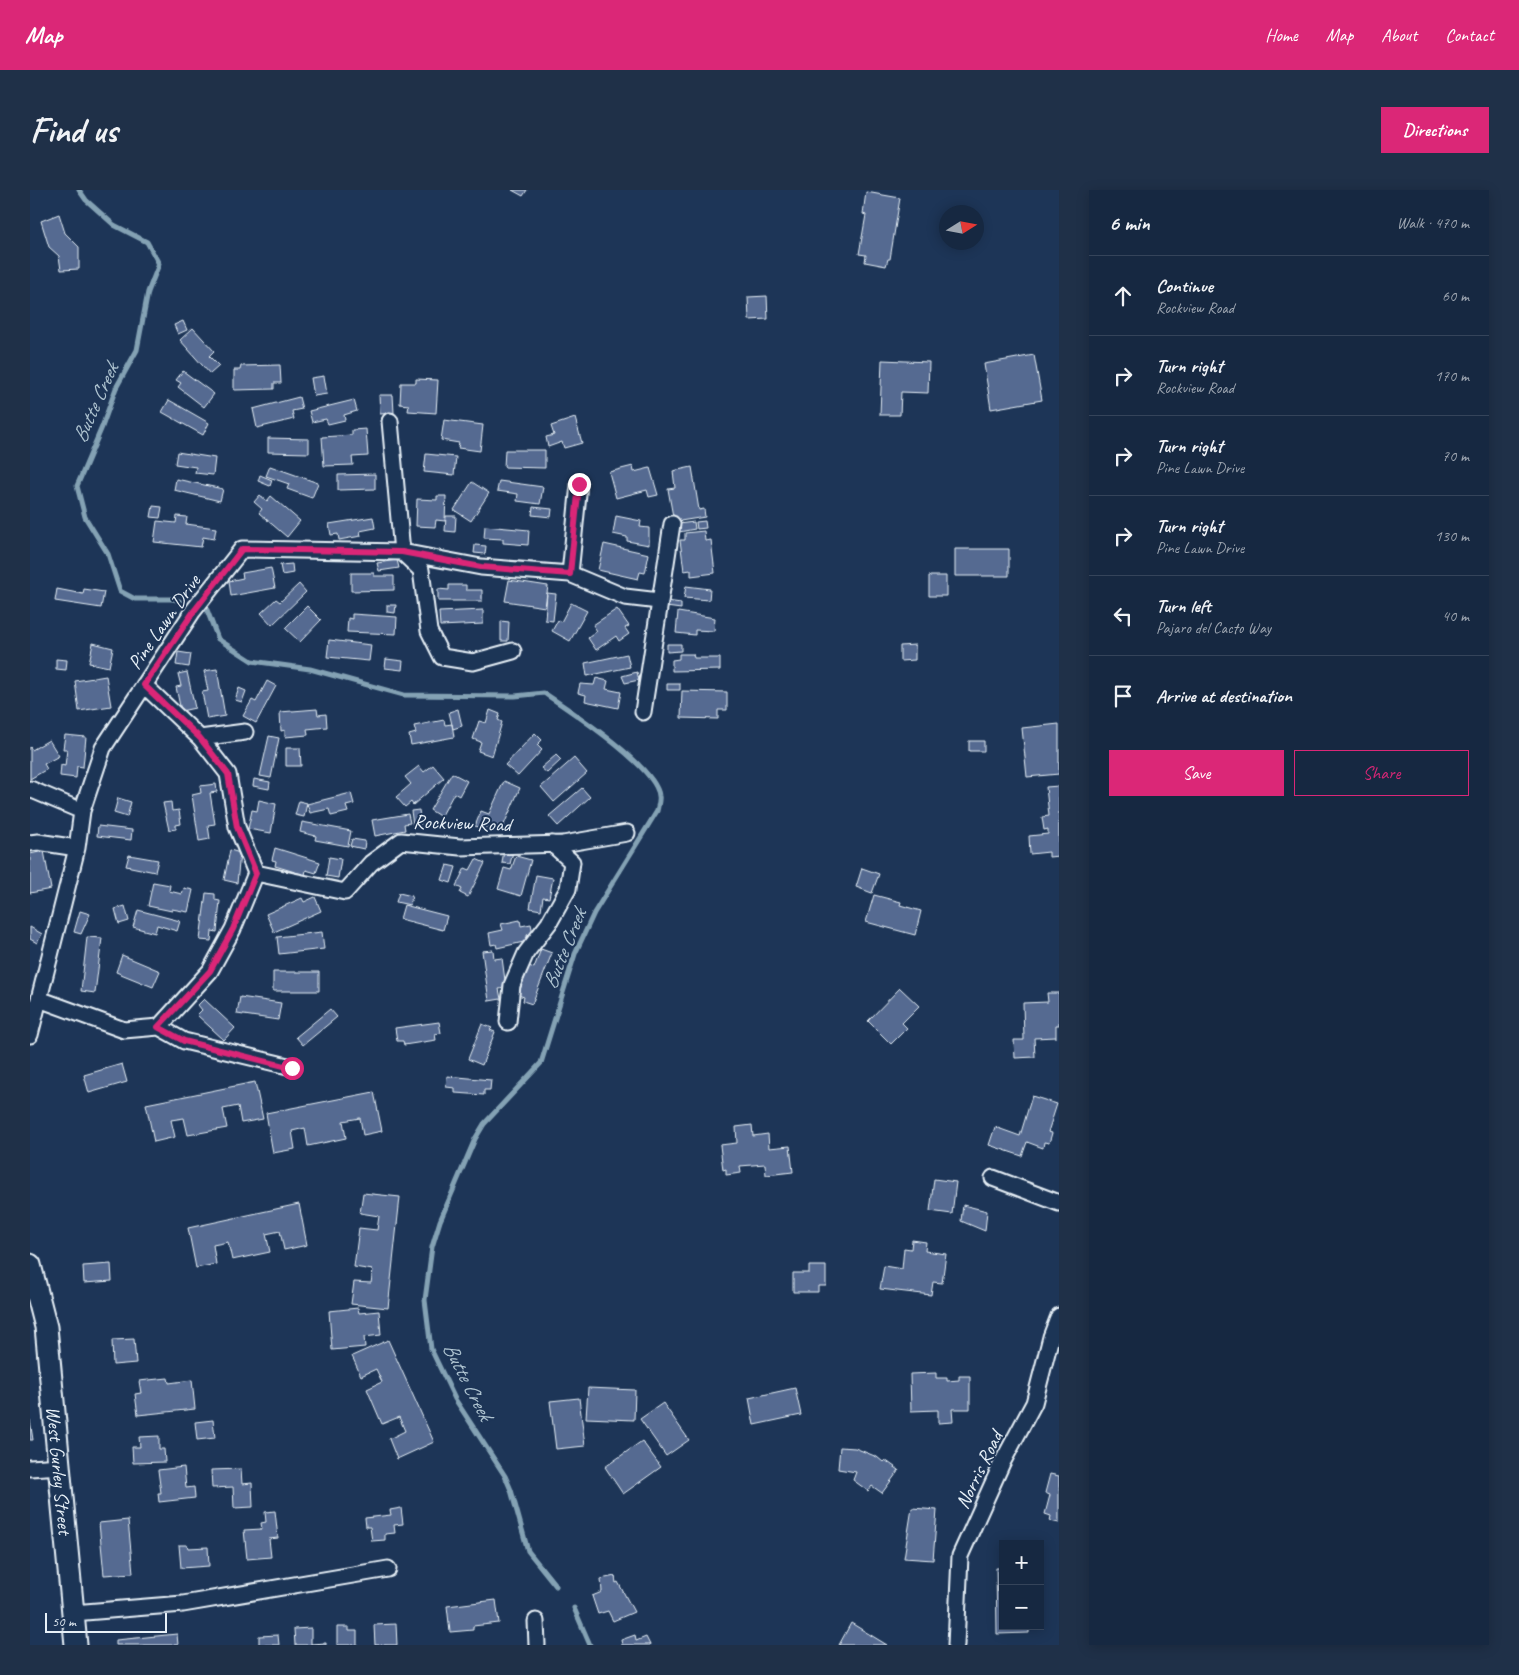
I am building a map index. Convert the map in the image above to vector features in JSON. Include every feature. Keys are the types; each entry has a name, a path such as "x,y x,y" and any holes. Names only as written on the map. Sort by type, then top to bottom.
{"main road":[{"name":"West Gurley Street","path":"30,1266 46,1327 61,1466 76,1645"}],"street":[{"path":"390,421 402,552 421,570 429,631 442,657 473,662 513,651"},
{"path":"570,574 579,484"},
{"path":"643,712 658,601 672,524"},
{"name":"Pine Lawn Drive","path":"30,1035 77,848 82,811 103,748 194,611 242,549 402,552 481,567 570,574 625,597 658,601"},
{"path":"144,685 200,738 228,774 237,827 256,873 233,929 210,971 158,1027"},
{"path":"200,738 244,732"},
{"path":"30,788 82,811"},
{"name":"Rockview Road","path":"256,873 344,892 371,862 400,842 460,847 552,844 627,833"},
{"path":"30,842 77,848"},
{"path":"508,1022 512,985 526,953 549,923 568,889 572,862 552,844"},
{"path":"40,999 124,1030 158,1027 184,1041 292,1068"},
{"path":"993,1178 1059,1203"},
{"name":"Norris Road","path":"956,1645 960,1556 1002,1463 1034,1403 1051,1337 1059,1316"},
{"path":"30,1468 61,1466"},
{"path":"73,1614 183,1604 388,1569"},
{"path":"536,1621 536,1645"}],"building":[{"path":"512,190 527,190 523,196"},
{"path":"866,192 900,198 890,259 888,259 886,266 865,262 866,255 859,254 866,215 863,214"},
{"path":"59,214 65,233 79,247 79,269 61,270 59,256 49,247 41,221"},
{"path":"767,296 768,319 749,320 748,297"},
{"path":"183,321 187,330 178,334 174,325"},
{"path":"193,328 214,351 209,356 219,366 210,374 180,340"},
{"path":"1034,355 1042,400 991,409 984,364"},
{"path":"882,360 929,362 928,393 901,392 900,415 880,415"},
{"path":"280,365 281,383 274,383 274,389 234,390 234,370 240,370 241,366"},
{"path":"183,371 214,394 204,407 178,387 181,383 176,380"},
{"path":"324,376 327,394 314,396 311,378"},
{"path":"416,379 438,380 436,413 408,411 409,405 400,404 401,383 416,383"},
{"path":"379,395 393,395 394,413 380,414"},
{"path":"299,397 302,409 292,411 294,419 257,428 253,409"},
{"path":"169,400 209,423 203,435 162,412"},
{"path":"354,400 357,411 344,415 345,420 328,424 326,419 312,422 309,411"},
{"path":"575,418 582,443 564,448 562,442 548,447 546,437 554,435 551,426"},
{"path":"444,420 483,425 480,451 458,448 459,443 441,440"},
{"path":"366,429 368,456 352,457 353,465 324,466 322,437 352,435 352,430"},
{"path":"268,438 309,439 309,453 268,452"},
{"path":"505,450 545,450 545,468 504,467"},
{"path":"177,452 215,458 213,475 195,473 196,467 175,464"},
{"path":"426,454 456,457 454,475 424,472"},
{"path":"270,466 318,483 312,498 287,489 289,484 266,476"},
{"path":"633,466 634,472 650,468 658,495 649,497 647,490 616,498 609,472"},
{"path":"692,467 699,510 704,509 705,517 674,522 668,489 675,488 673,471"},
{"path":"375,474 375,489 338,490 338,475"},
{"path":"260,475 272,480 270,486 258,481"},
{"path":"176,479 223,489 220,501 174,490"},
{"path":"499,481 543,487 540,504 517,501 518,494 497,491"},
{"path":"472,482 489,493 471,521 454,510"},
{"path":"260,495 267,501 271,496 300,521 287,537 259,513 262,509 254,502"},
{"path":"437,496 446,496 445,521 436,520 435,527 416,526 417,499 437,500"},
{"path":"153,506 162,507 160,518 151,517"},
{"path":"533,507 552,509 551,517 532,515"},
{"path":"177,516 187,517 186,524 216,528 214,539 203,537 201,547 154,542 157,521 176,523"},
{"path":"446,516 456,516 455,532 445,531"},
{"path":"616,516 641,521 640,527 649,528 649,545 627,541 627,537 613,534"},
{"path":"373,517 375,528 360,531 361,536 339,540 338,534 331,535 329,524"},
{"path":"705,521 706,528 697,529 696,522"},
{"path":"694,522 695,529 679,532 678,524"},
{"path":"485,526 529,530 528,545 503,543 503,539 484,538"},
{"path":"704,531 705,541 711,540 715,573 691,576 691,570 684,571 680,540 685,540 685,533"},
{"path":"604,544 649,554 645,573 640,572 638,579 598,570"},
{"path":"475,545 486,546 485,554 474,553"},
{"path":"955,549 1009,549 1009,576 955,576"},
{"path":"397,560 399,568 379,571 377,563"},
{"path":"292,564 293,573 282,575 280,565"},
{"path":"271,568 275,588 231,596 229,581 243,578 242,573"},
{"path":"351,573 374,573 374,576 394,576 394,590 351,591"},
{"path":"929,576 946,576 946,596 929,596"},
{"path":"509,580 548,586 545,607 505,601"},
{"path":"299,584 306,592 272,625 261,613 276,599 280,602"},
{"path":"449,585 466,585 466,590 482,590 482,601 438,601 438,589 449,590"},
{"path":"686,586 710,589 709,600 684,598"},
{"path":"57,589 83,594 84,589 104,592 101,608 55,601"},
{"path":"547,593 556,594 553,621 545,620"},
{"path":"667,601 681,603 681,609 666,607"},
{"path":"571,603 587,611 570,641 552,631 558,620 561,622"},
{"path":"387,605 396,605 395,613 387,612"},
{"path":"307,606 321,620 300,642 285,628"},
{"path":"617,609 629,626 625,628 629,634 619,641 616,636 596,650 588,638 597,631 593,625"},
{"path":"483,610 483,624 440,626 439,612"},
{"path":"678,612 715,618 714,631 695,630 695,635 676,633"},
{"path":"352,614 397,617 396,634 347,632 348,618 352,619"},
{"path":"501,621 509,622 508,641 501,641"},
{"path":"329,640 371,645 369,661 327,657"},
{"path":"93,643 113,648 109,667 89,663"},
{"path":"667,644 681,644 681,651 667,652"},
{"path":"915,645 915,660 900,661 900,646"},
{"path":"178,652 191,654 189,667 176,665"},
{"path":"627,654 630,667 587,676 585,663"},
{"path":"679,654 693,654 694,658 720,658 720,670 672,671 672,660 679,659"},
{"path":"56,659 67,660 66,670 56,669"},
{"path":"386,659 403,661 402,670 385,668"},
{"path":"217,669 225,716 207,719 202,692 208,691 204,671"},
{"path":"187,672 195,708 181,711 176,687 181,686 178,674"},
{"path":"637,672 639,680 625,683 622,676"},
{"path":"106,676 111,706 79,711 75,681"},
{"path":"596,678 608,681 606,689 621,692 618,708 585,701 586,695 578,693 580,684 594,685"},
{"path":"267,681 276,686 256,723 243,716 252,700 256,702"},
{"path":"667,684 680,684 680,690 667,690"},
{"path":"239,688 246,691 242,702 235,700"},
{"path":"682,691 727,692 727,710 718,710 718,719 681,718"},
{"path":"317,709 318,715 326,714 327,727 307,729 308,735 285,737 285,730 281,731 280,712"},
{"path":"458,709 462,726 453,729 449,712"},
{"path":"490,710 500,714 498,720 502,722 492,756 478,751 481,742 473,739 479,721 486,723"},
{"path":"444,720 445,725 452,724 454,737 411,745 409,735 416,733 414,726"},
{"path":"1059,724 1059,774 1027,777 1022,728"},
{"path":"535,733 542,740 537,745 542,750 518,776 505,765"},
{"path":"65,735 86,737 83,767 77,766 76,778 60,776 61,765 65,766 67,749 63,749"},
{"path":"269,736 279,738 271,778 260,776"},
{"path":"49,740 59,756 44,764 47,769 30,779 30,747 32,750"},
{"path":"969,741 984,741 984,751 969,751"},
{"path":"286,748 300,748 301,766 286,766"},
{"path":"556,755 561,760 547,773 541,768"},
{"path":"574,758 587,773 554,802 541,787"},
{"path":"433,765 444,778 413,805 411,802 405,807 396,797 411,784 405,777 419,766 424,772"},
{"path":"452,773 467,781 459,796 454,793 441,817 430,810"},
{"path":"254,779 270,782 269,789 253,786"},
{"path":"504,781 520,788 503,827 499,825 496,831 486,826 484,830 475,826 481,811 489,814"},
{"path":"216,784 217,792 210,793 215,824 208,825 210,839 199,841 192,795 201,793 200,786"},
{"path":"1059,786 1059,856 1049,857 1049,852 1030,854 1029,836 1048,834 1048,829 1044,830 1042,817 1049,816 1046,787"},
{"path":"582,788 590,797 558,826 549,816"},
{"path":"351,793 354,804 346,806 348,812 331,816 329,809 310,813 307,804"},
{"path":"118,798 131,802 127,817 114,813"},
{"path":"259,800 276,804 271,833 248,829 252,810 257,811"},
{"path":"299,801 307,803 304,817 295,815"},
{"path":"171,802 172,811 179,810 181,824 176,825 176,829 169,830 163,803"},
{"path":"419,810 421,824 413,825 411,811"},
{"path":"408,814 410,823 404,824 405,830 375,836 372,820"},
{"path":"302,822 351,831 348,846 315,840 316,836 300,832"},
{"path":"98,826 132,830 131,840 97,836"},
{"path":"352,839 365,841 364,849 350,846"},
{"path":"275,848 320,862 316,873 306,870 305,875 275,866 276,861 272,860"},
{"path":"230,850 240,853 237,883 224,880"},
{"path":"504,850 513,852 510,864 502,863"},
{"path":"44,851 51,889 30,893 30,854"},
{"path":"129,855 158,860 155,872 126,866"},
{"path":"516,856 531,860 521,896 498,889 504,868 511,870"},
{"path":"329,857 341,859 338,878 326,876"},
{"path":"476,859 485,863 468,897 460,893 462,889 456,886 465,868 470,870"},
{"path":"447,865 456,867 451,883 442,880"},
{"path":"862,868 879,874 872,893 856,887"},
{"path":"536,875 553,878 549,898 543,897 541,910 530,908"},
{"path":"153,882 170,885 169,891 182,894 184,888 193,890 188,912 148,906"},
{"path":"206,893 215,894 215,900 220,901 217,932 212,931 211,941 200,940"},
{"path":"399,893 412,896 410,905 396,902"},
{"path":"874,895 901,902 900,905 921,911 915,935 866,922"},
{"path":"315,897 321,911 274,932 266,914 302,898 304,902"},
{"path":"404,905 447,916 443,930 400,919"},
{"path":"125,906 129,921 119,924 115,909"},
{"path":"138,910 180,921 177,931 157,925 155,933 133,927"},
{"path":"80,911 90,914 81,934 74,932"},
{"path":"520,920 521,926 531,924 533,933 527,935 528,941 497,948 496,944 491,945 489,933 503,930 501,924"},
{"path":"30,927 42,934 37,943 30,939"},
{"path":"322,932 324,949 279,954 277,937"},
{"path":"87,937 102,938 95,993 81,991"},
{"path":"541,949 552,953 532,1004 523,1001 524,997 518,995 529,966 534,968"},
{"path":"493,950 494,959 502,958 506,988 499,989 501,999 489,1001 482,951"},
{"path":"122,955 160,971 153,987 116,972"},
{"path":"273,972 319,972 319,991 273,991"},
{"path":"900,988 919,1006 902,1023 907,1028 891,1044 868,1021"},
{"path":"1047,993 1059,993 1059,1025 1056,1025 1056,1037 1034,1038 1035,1057 1015,1058 1014,1040 1024,1040 1023,1003 1048,1002"},
{"path":"240,997 281,1003 278,1020 237,1014"},
{"path":"204,999 235,1028 224,1040 197,1015 202,1010 198,1005"},
{"path":"330,1009 337,1017 303,1045 296,1037"},
{"path":"439,1022 441,1033 435,1034 436,1040 404,1045 403,1041 397,1041 395,1028"},
{"path":"482,1024 492,1028 490,1030 495,1032 482,1065 468,1059"},
{"path":"122,1064 127,1082 89,1093 84,1075"},
{"path":"447,1076 491,1080 490,1090 484,1090 484,1095 455,1093 455,1088 446,1087"},
{"path":"255,1082 263,1119 241,1123 238,1106 223,1109 227,1128 188,1135 184,1118 171,1120 175,1137 154,1142 146,1104"},
{"path":"374,1092 382,1131 363,1135 360,1118 343,1121 346,1138 308,1146 305,1128 292,1131 295,1149 273,1153 266,1113"},
{"path":"1032,1096 1057,1104 1048,1132 1052,1133 1049,1143 1044,1142 1043,1148 1027,1142 1022,1156 989,1145 995,1127 1020,1136"},
{"path":"752,1125 753,1136 768,1134 769,1148 790,1146 793,1172 766,1175 765,1164 740,1166 741,1173 726,1175 726,1169 723,1170 720,1145 737,1143 736,1127"},
{"path":"934,1179 956,1182 952,1214 930,1211"},
{"path":"363,1193 400,1197 388,1308 351,1304 354,1282 371,1283 373,1270 354,1267 359,1228 377,1230 379,1216 360,1213"},
{"path":"299,1204 307,1245 284,1250 280,1231 266,1234 270,1252 232,1260 228,1242 213,1245 216,1264 196,1268 188,1228"},
{"path":"963,1205 987,1211 985,1231 961,1221"},
{"path":"912,1240 926,1242 925,1251 946,1254 942,1283 933,1282 931,1295 880,1289 884,1266 902,1269 904,1248 911,1249"},
{"path":"111,1264 112,1281 84,1283 83,1266"},
{"path":"809,1266 826,1266 826,1286 818,1286 818,1292 793,1292 793,1273 809,1273"},
{"path":"358,1308 359,1313 379,1311 381,1335 364,1337 365,1347 332,1350 329,1311"},
{"path":"134,1339 136,1363 113,1365 112,1340"},
{"path":"388,1340 434,1442 397,1459 389,1439 405,1431 399,1417 382,1424 367,1389 382,1382 376,1369 361,1376 352,1356"},
{"path":"936,1373 936,1378 947,1378 947,1381 959,1380 959,1376 970,1376 970,1409 952,1409 953,1422 938,1423 938,1410 911,1411 910,1374"},
{"path":"168,1378 169,1383 192,1380 195,1409 138,1415 135,1394 141,1393 139,1381"},
{"path":"588,1388 635,1390 634,1420 586,1418"},
{"path":"795,1388 801,1415 754,1425 749,1398"},
{"path":"579,1398 585,1446 556,1449 550,1401"},
{"path":"663,1403 689,1440 666,1456 640,1419"},
{"path":"30,1420 33,1440 30,1440"},
{"path":"213,1420 215,1438 197,1440 195,1422"},
{"path":"159,1436 159,1449 164,1449 165,1462 133,1463 132,1447 140,1447 139,1437"},
{"path":"642,1441 661,1467 623,1494 605,1467"},
{"path":"840,1447 855,1448 877,1457 883,1462 885,1460 899,1470 882,1493 872,1486 868,1491 853,1480 856,1472 838,1469"},
{"path":"184,1467 186,1488 194,1487 195,1498 159,1502 158,1493 161,1493 158,1470"},
{"path":"241,1469 242,1484 252,1483 253,1507 234,1508 233,1487 212,1488 211,1470"},
{"path":"1050,1474 1059,1476 1059,1523 1050,1521 1051,1516 1045,1514 1050,1495 1045,1493"},
{"path":"401,1508 403,1524 394,1525 395,1533 385,1534 385,1540 372,1541 370,1527 366,1527 365,1518 391,1515 390,1510"},
{"path":"912,1508 937,1510 933,1560 904,1558"},
{"path":"275,1511 278,1538 269,1539 271,1557 247,1559 244,1530 262,1529 261,1523 266,1522 265,1512"},
{"path":"128,1520 133,1573 104,1575 99,1523"},
{"path":"179,1545 187,1545 188,1548 208,1547 209,1566 181,1568"},
{"path":"996,1568 999,1568 999,1630 1029,1630 1029,1633 997,1634"},
{"path":"615,1576 616,1583 618,1582 634,1612 613,1621 608,1611 598,1614 592,1596 602,1592 601,1579"},
{"path":"496,1600 499,1623 473,1626 473,1630 450,1632 447,1606"},
{"path":"851,1623 887,1645 839,1645"},
{"path":"396,1624 397,1645 375,1645 374,1625"},
{"path":"337,1627 349,1627 349,1631 357,1631 357,1645 337,1645"},
{"path":"311,1628 311,1644 326,1643 326,1645 295,1645 294,1629"},
{"path":"177,1634 178,1645 116,1645 116,1640"},
{"path":"278,1635 279,1645 259,1645 259,1636"},
{"path":"635,1635 636,1641 646,1637 650,1645 622,1645 621,1640"}],"waterway":[{"name":"Butte Creek","path":"79,190 86,200 114,225 147,242 159,264 148,292 137,350 116,388 77,486 85,517 108,554 120,591 135,599 173,599 185,603"},
{"name":"Butte Creek","path":"207,610 218,639 252,661 310,669 404,695 515,696 544,693 590,725 628,755 644,770 654,784 659,796 657,811 594,913 575,954 541,1063 484,1124 475,1139 440,1221 432,1247 425,1300 431,1349 455,1399 505,1476 511,1490 528,1551 556,1586"},
{"name":"Butte Creek","path":"574,1608 590,1645"}],"route":[{"path":"292,1068 184,1041 158,1027 210,971 233,929 256,873 237,827 228,774 200,738 144,685 194,611 242,549 402,552 481,567 570,574 579,484"}]}
